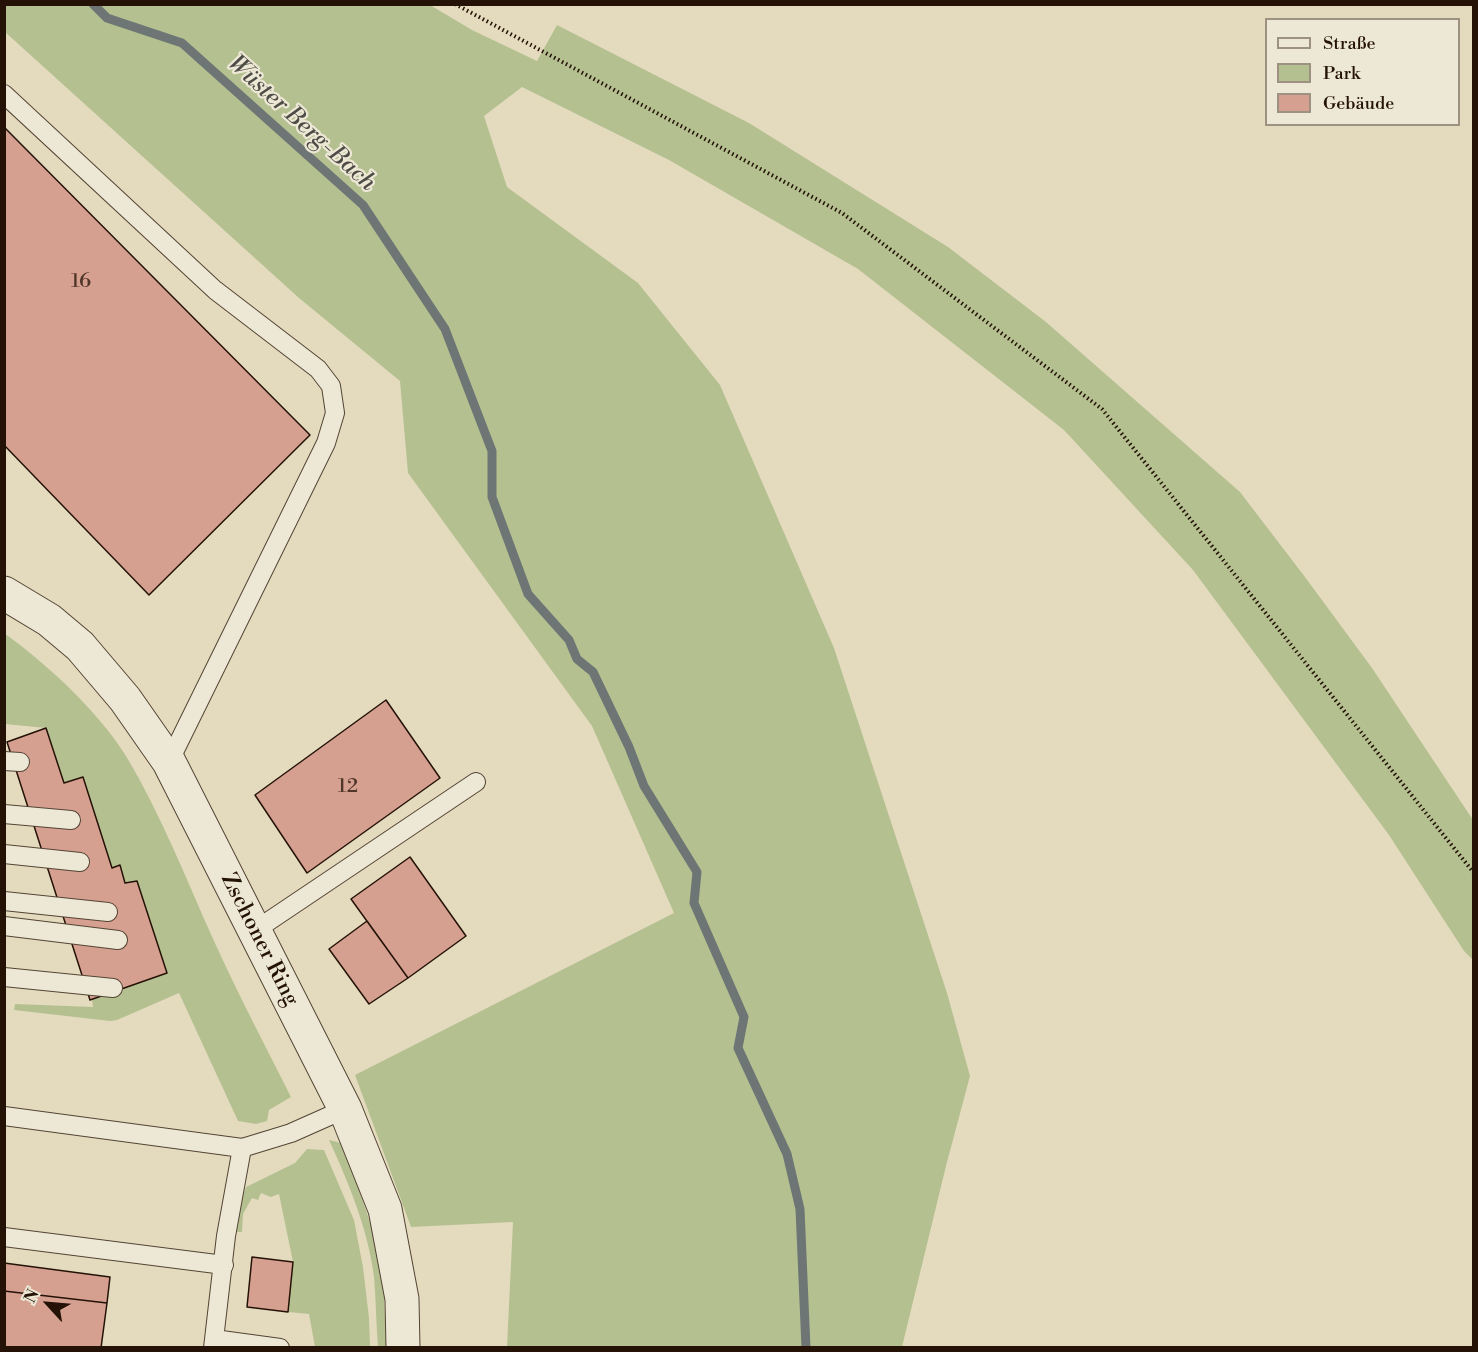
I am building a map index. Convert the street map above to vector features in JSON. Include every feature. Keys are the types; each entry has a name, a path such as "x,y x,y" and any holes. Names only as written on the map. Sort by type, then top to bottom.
{"street":[{"name":"Zschoner Ring","path":"4,593 49,620 80,646 125,699 169,762 345,1109 385,1209 402,1299 403,1347"}],"lane":[{"path":"4,94 215,290 318,369 331,386 335,413 326,443 169,762"},
{"path":"253,929 276,916 476,782"},
{"path":"4,814 70,820"},
{"path":"4,854 80,862"},
{"path":"4,901 108,912"},
{"path":"4,926 118,940"},
{"path":"4,977 113,988"},
{"path":"4,1116 242,1148 291,1133 345,1109"},
{"path":"242,1148 226,1236 213,1343 280,1347"},
{"path":"4,1237 224,1265"}],"path":[{"path":"455,4 842,213 1102,410 1473,873"}],"green space":[{"path":"4,5 430,5 472,30 537,61 557,25 749,123 948,247 1046,322 1240,492 1305,577 1372,668 1473,820 1473,960 1464,951 1389,835 1193,570 1064,430 858,269 669,160 522,87 484,116 507,187 638,283 720,385 834,648 947,993 970,1076 902,1347 507,1347 513,1222 411,1227 355,1075 674,913 592,726 408,473 400,381 299,298 5,32"},
{"path":"4,633 37,659 86,705 114,739 139,778 232,980 291,1097 269,1110 267,1121 256,1124 238,1121 179,993 110,1021 14,1010 15,1004 93,1007 92,1000 166,973 137,882 125,883 120,865 112,868 83,777 64,783 46,728 5,724"},
{"path":"329,1140 341,1143 372,1229 383,1282 386,1347 378,1347 374,1277 367,1242 350,1190"},
{"path":"307,1149 324,1150 354,1220 363,1267 370,1347 315,1347 309,1314 288,1312 293,1262 279,1194 271,1197 261,1193 258,1200 252,1198 243,1214 242,1232 235,1232 237,1210 246,1187 295,1163"}],"building":[{"path":"5,128 310,435 149,595 4,445"},
{"path":"386,700 440,778 307,873 255,795"},
{"path":"46,728 64,783 83,777 112,868 120,865 125,883 137,881 167,973 90,1000 7,742"},
{"path":"410,857 466,936 408,978 351,899"},
{"path":"367,921 408,978 369,1004 329,949"},
{"path":"252,1257 293,1262 288,1312 247,1307"},
{"path":"4,1263 110,1277 107,1303 4,1291"},
{"path":"4,1291 107,1303 101,1348 4,1348"}],"waterway":[{"name":"Wüster Berg-Bach","path":"93,4 107,18 182,43 363,205 445,329 492,451 492,497 528,594 569,640 577,659 593,672 629,747 644,786 697,872 694,903 744,1017 738,1048 787,1154 800,1209 806,1348"}]}
